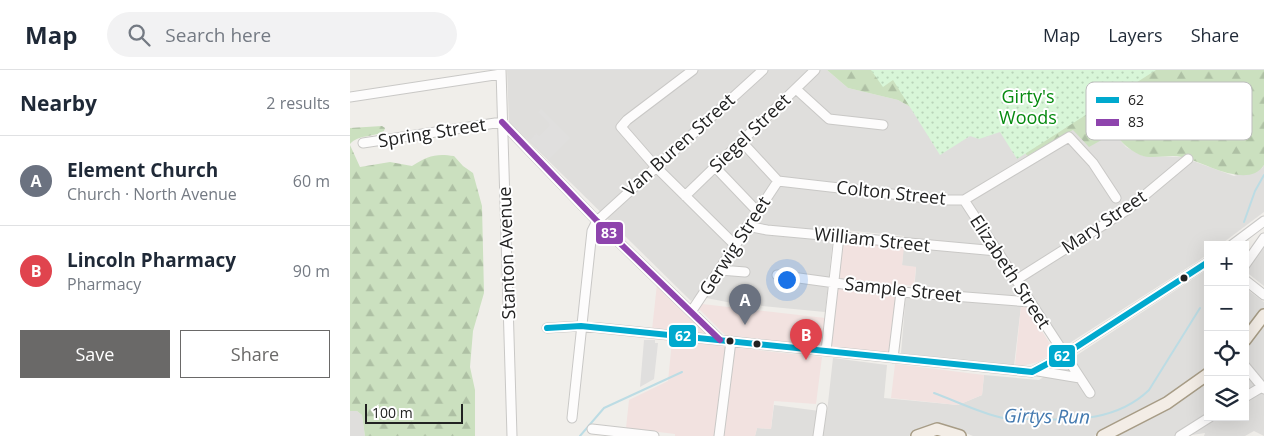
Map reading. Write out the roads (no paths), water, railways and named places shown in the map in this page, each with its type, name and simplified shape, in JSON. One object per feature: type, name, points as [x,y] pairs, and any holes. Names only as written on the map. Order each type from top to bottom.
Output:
[{"type":"main road","points":[[1249,335],[1264,315]]},
{"type":"main road","points":[[1103,436],[1167,403],[1205,376]]},
{"type":"main road","points":[[917,436],[937,429],[960,436]]},
{"type":"street","points":[[456,70],[456,81]]},
{"type":"street","points":[[693,70],[627,120],[621,127],[655,166],[735,245]]},
{"type":"street","name":"Van Buren Street","points":[[597,221],[762,70]]},
{"type":"street","name":"Siegel Street","points":[[685,196],[815,70]]},
{"type":"street","points":[[350,97],[456,81],[501,72]]},
{"type":"street","name":"Stanton Avenue","points":[[501,72],[512,436]]},
{"type":"street","points":[[796,89],[828,119],[877,128]]},
{"type":"street","points":[[502,122],[597,221],[720,340]]},
{"type":"street","name":"Spring Street","points":[[363,143],[502,122]]},
{"type":"street","name":"Colton Street","points":[[778,181],[944,200],[964,200],[1069,137],[1093,162],[1116,198]]},
{"type":"street","points":[[742,142],[778,181]]},
{"type":"street","name":"Mary Street","points":[[1016,280],[1127,210],[1188,159]]},
{"type":"street","points":[[715,167],[757,211]]},
{"type":"street","name":"Gerwig Street","points":[[691,312],[778,181]]},
{"type":"street","name":"Elizabeth Street","points":[[964,200],[1090,393]]},
{"type":"street","points":[[572,418],[592,231],[597,221]]},
{"type":"street","points":[[1237,241],[1264,221]]},
{"type":"street","name":"William Street","points":[[747,226],[768,230],[997,251]]},
{"type":"street","points":[[826,351],[832,282],[839,236]]},
{"type":"street","points":[[1249,259],[1264,238]]},
{"type":"street","points":[[1038,371],[1204,265]]},
{"type":"street","points":[[720,270],[745,272]]},
{"type":"street","name":"Sample Street","points":[[777,276],[901,292],[1030,302]]},
{"type":"street","points":[[1249,283],[1264,295]]},
{"type":"street","points":[[893,358],[901,292]]},
{"type":"street","points":[[546,328],[581,326],[1026,373],[1038,371],[1080,378]]},
{"type":"street","points":[[719,436],[731,341]]},
{"type":"street","points":[[1249,371],[1263,388],[1249,395]]},
{"type":"street","points":[[818,436],[822,408]]},
{"type":"street","points":[[1180,436],[1204,421]]},
{"type":"street","points":[[592,428],[654,436]]},
{"type":"waterway","name":"Girtys Run","points":[[1244,222],[1255,191],[1264,175]]},
{"type":"waterway","name":"Girtys Run","points":[[934,393],[994,416],[1007,419],[1065,420],[1095,417],[1110,413],[1137,400],[1149,390],[1200,308]]},
{"type":"waterway","name":"Girtys Run","points":[[580,436],[604,408],[682,372]]},
{"type":"place","name":"Element Church","points":[[745,325]]},
{"type":"place","name":"Lincoln Pharmacy","points":[[806,360]]},
{"type":"park label","name":"Girty's Woods","points":[[1028,107]]}]
